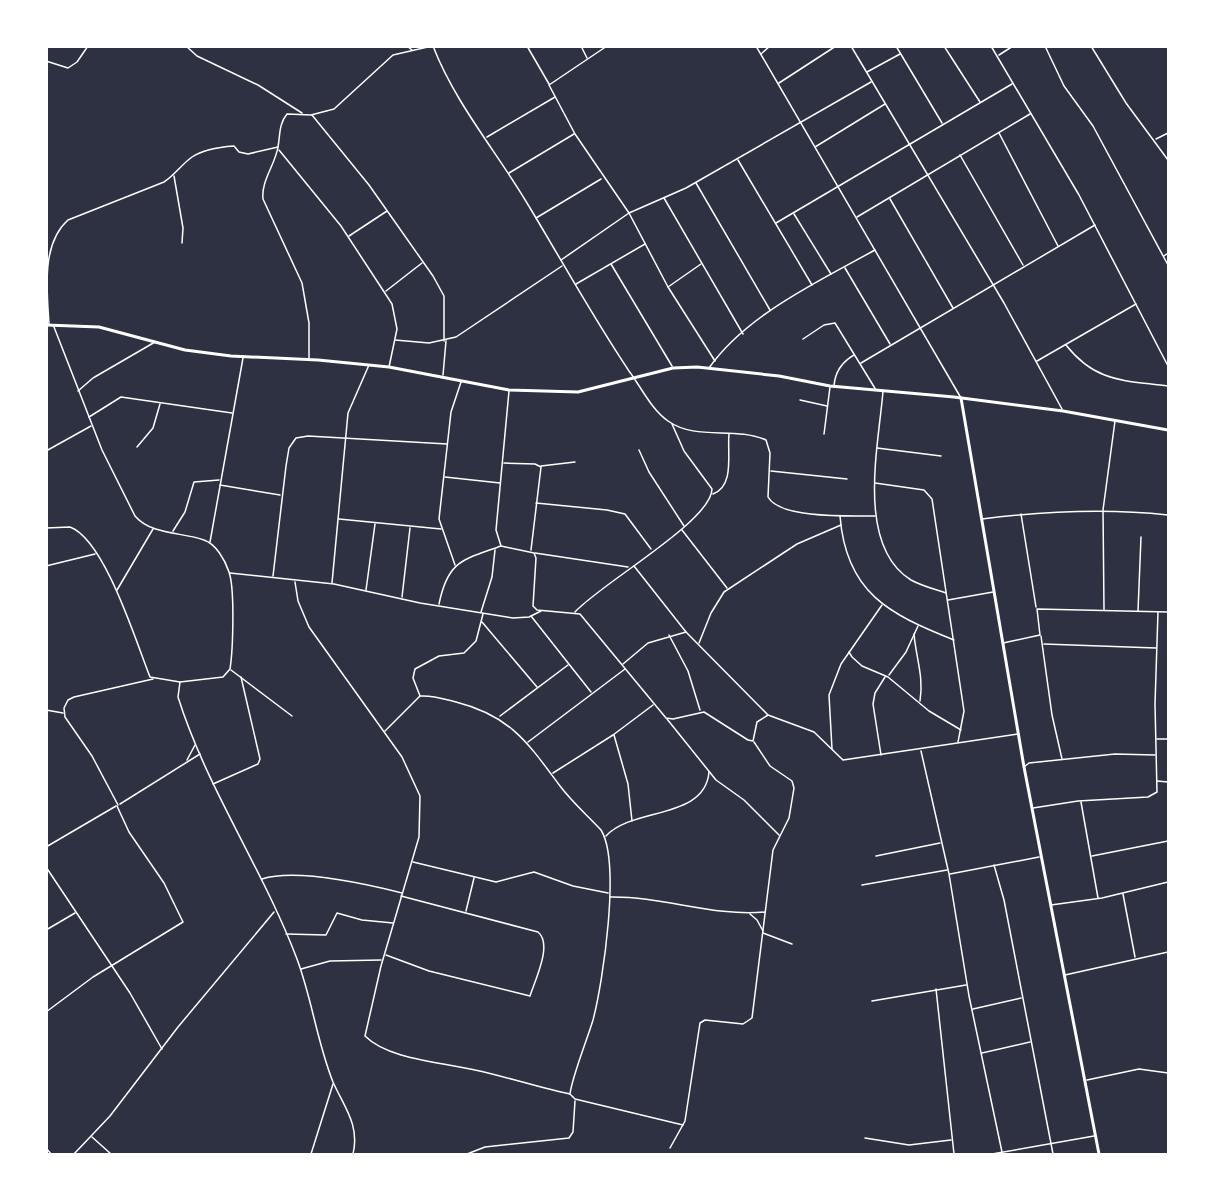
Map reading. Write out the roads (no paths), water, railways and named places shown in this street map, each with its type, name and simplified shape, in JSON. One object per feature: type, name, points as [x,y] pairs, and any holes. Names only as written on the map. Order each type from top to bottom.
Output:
[{"type":"main road","points":[[50,325],[99,327],[185,350],[243,357],[389,367],[509,390],[578,392],[673,368],[709,368],[832,386],[962,398],[1063,411],[1168,430]]},
{"type":"main road","points":[[962,398],[1024,767],[1099,1155]]},
{"type":"street","points":[[46,62],[68,68],[77,63],[87,46]]},
{"type":"street","points":[[186,46],[214,66],[258,85],[304,114]]},
{"type":"street","points":[[407,46],[413,50]]},
{"type":"street","points":[[309,360],[308,310],[302,283],[263,199],[264,184],[278,148],[284,118],[292,113],[312,115],[334,109],[393,55],[433,46],[454,91],[486,138],[650,402],[672,423],[696,432],[766,440],[770,453],[768,497],[776,505],[816,515],[874,516]]},
{"type":"street","points":[[527,46],[575,134],[602,178],[628,213],[668,287],[715,361]]},
{"type":"street","points":[[581,46],[588,59]]},
{"type":"street","points":[[549,85],[607,46]]},
{"type":"street","points":[[756,46],[962,398]]},
{"type":"street","points":[[760,54],[770,46]]},
{"type":"street","points":[[777,84],[836,46]]},
{"type":"street","points":[[851,46],[992,285],[1063,411]]},
{"type":"street","points":[[896,46],[943,124]]},
{"type":"street","points":[[944,46],[981,103]]},
{"type":"street","points":[[991,46],[1095,225],[1168,366]]},
{"type":"street","points":[[997,56],[1013,46]]},
{"type":"street","points":[[1045,46],[1064,86],[1093,126],[1168,265]]},
{"type":"street","points":[[1091,46],[1126,103],[1168,160]]},
{"type":"street","points":[[867,73],[901,54]]},
{"type":"street","points":[[561,261],[628,213],[696,183],[872,81]]},
{"type":"street","points":[[776,223],[1012,84]]},
{"type":"street","points":[[486,138],[555,97]]},
{"type":"street","points":[[815,147],[885,104]]},
{"type":"street","points":[[857,217],[1031,114]]},
{"type":"street","points":[[312,115],[387,211],[444,296],[443,377]]},
{"type":"street","points":[[999,132],[1058,246]]},
{"type":"street","points":[[1154,139],[1168,133]]},
{"type":"street","points":[[508,173],[575,134]]},
{"type":"street","points":[[46,1012],[74,990],[178,927],[183,920],[156,871],[129,832],[105,778],[64,713],[65,704],[74,698],[154,679],[180,682],[223,677],[230,669],[230,573],[222,557],[210,543],[154,528],[135,516],[92,426],[50,325],[47,292],[52,242],[60,228],[81,213],[174,176],[193,157],[214,148],[234,146],[240,152],[248,154],[278,148]]},
{"type":"street","points":[[278,148],[348,236],[385,292],[396,317],[395,340],[389,367]]},
{"type":"street","points":[[960,155],[1024,265]]},
{"type":"street","points":[[738,159],[813,285]]},
{"type":"street","points":[[174,176],[183,228],[182,243]]},
{"type":"street","points":[[535,218],[602,178]]},
{"type":"street","points":[[696,183],[771,310]]},
{"type":"street","points":[[663,198],[743,334]]},
{"type":"street","points":[[890,198],[954,309]]},
{"type":"street","points":[[348,236],[387,211]]},
{"type":"street","points":[[793,213],[831,274]]},
{"type":"street","points":[[861,363],[1095,225]]},
{"type":"street","points":[[575,284],[645,244]]},
{"type":"street","points":[[709,368],[771,310],[875,249]]},
{"type":"street","points":[[1163,256],[1168,253]]},
{"type":"street","points":[[385,292],[423,262]]},
{"type":"street","points":[[668,287],[702,263]]},
{"type":"street","points":[[611,264],[673,368]]},
{"type":"street","points":[[395,340],[429,344],[475,327],[563,265]]},
{"type":"street","points":[[844,267],[890,345]]},
{"type":"street","points":[[1036,361],[1136,304]]},
{"type":"street","points":[[803,339],[824,324],[835,323],[876,390]]},
{"type":"street","points":[[78,391],[93,378],[156,342]]},
{"type":"street","points":[[1066,345],[1080,361],[1096,373],[1168,386]]},
{"type":"street","points":[[824,434],[827,406],[835,376],[842,363],[855,354]]},
{"type":"street","points":[[210,543],[243,357]]},
{"type":"street","points":[[332,584],[348,413],[369,365]]},
{"type":"street","points":[[455,565],[439,519],[451,412],[462,381]]},
{"type":"street","points":[[501,546],[496,530],[509,390]]},
{"type":"street","points":[[883,391],[877,448],[874,516],[887,552],[909,579],[947,593]]},
{"type":"street","points":[[89,417],[121,397],[144,398],[160,403],[233,413]]},
{"type":"street","points":[[800,400],[827,406]]},
{"type":"street","points":[[137,447],[153,428],[160,403]]},
{"type":"street","points":[[1104,610],[1103,510],[1116,420]]},
{"type":"street","points":[[672,423],[674,434],[708,481],[712,494]]},
{"type":"street","points":[[46,451],[92,426]]},
{"type":"street","points":[[575,612],[701,513],[712,494],[722,489],[727,479],[729,434]]},
{"type":"street","points":[[273,578],[289,448],[296,438],[309,436],[447,444]]},
{"type":"street","points":[[877,448],[941,456]]},
{"type":"street","points":[[639,450],[649,472],[684,527]]},
{"type":"street","points":[[503,463],[540,466],[575,462]]},
{"type":"street","points":[[540,466],[532,552],[536,558],[533,606],[542,610],[575,612],[600,636],[709,772],[728,790],[744,800],[780,836]]},
{"type":"street","points":[[770,471],[848,479]]},
{"type":"street","points":[[444,477],[501,484]]},
{"type":"street","points":[[172,532],[184,512],[195,482],[220,480]]},
{"type":"street","points":[[875,483],[916,488],[930,494],[956,640],[964,711],[958,742]]},
{"type":"street","points":[[219,485],[282,495]]},
{"type":"street","points":[[536,503],[619,512],[631,519],[652,551]]},
{"type":"street","points":[[982,519],[1021,513],[1103,510],[1168,515]]},
{"type":"street","points":[[1021,513],[1043,644],[1052,715],[1062,759]]},
{"type":"street","points":[[840,516],[845,552],[867,592],[882,604],[919,625],[956,640]]},
{"type":"street","points":[[338,519],[441,530]]},
{"type":"street","points":[[366,591],[376,522]]},
{"type":"street","points":[[698,644],[715,605],[728,589],[797,544],[841,525]]},
{"type":"street","points":[[402,598],[411,527]]},
{"type":"street","points":[[46,528],[74,529],[96,554],[117,590],[126,617],[142,651],[149,675],[154,679]]},
{"type":"street","points":[[117,590],[154,528]]},
{"type":"street","points":[[681,529],[728,589]]},
{"type":"street","points":[[1138,611],[1141,537]]},
{"type":"street","points":[[438,605],[447,577],[455,565],[501,546],[630,567]]},
{"type":"street","points":[[420,696],[413,678],[415,669],[439,656],[464,654],[476,641],[492,577],[495,549]]},
{"type":"street","points":[[46,566],[96,554]]},
{"type":"street","points":[[633,565],[686,632],[768,715],[814,732],[843,760],[1019,734]]},
{"type":"street","points":[[230,573],[294,582],[332,584],[513,618],[531,616],[542,610]]},
{"type":"street","points":[[294,582],[298,601],[309,627],[402,757],[420,796],[419,837],[364,1030],[367,1039],[407,1056],[475,1070],[570,1094],[575,1099],[683,1125]]},
{"type":"street","points":[[948,600],[994,591]]},
{"type":"street","points":[[832,750],[829,695],[849,651],[882,604]]},
{"type":"street","points":[[1037,609],[1168,612]]},
{"type":"street","points":[[1032,808],[1081,801],[1148,797],[1156,792],[1158,781],[1156,739],[1158,612]]},
{"type":"street","points":[[531,616],[592,693]]},
{"type":"street","points":[[482,621],[538,687]]},
{"type":"street","points":[[881,755],[873,704],[875,693],[886,676],[899,663],[919,625]]},
{"type":"street","points":[[622,665],[637,650],[669,635],[686,632]]},
{"type":"street","points":[[914,634],[916,658],[922,675],[920,702]]},
{"type":"street","points":[[669,635],[688,671],[700,711]]},
{"type":"street","points":[[1002,643],[1040,636]]},
{"type":"street","points":[[1043,644],[1157,648]]},
{"type":"street","points":[[849,651],[862,666],[886,676],[961,730]]},
{"type":"street","points":[[498,717],[569,665]]},
{"type":"street","points":[[230,669],[292,716]]},
{"type":"street","points":[[527,743],[625,669]]},
{"type":"street","points":[[213,783],[260,761],[241,677]]},
{"type":"street","points":[[180,682],[178,697],[195,744],[261,879],[300,969],[333,1082],[352,1117],[355,1129],[354,1155]]},
{"type":"street","points":[[384,731],[420,696]]},
{"type":"street","points":[[420,696],[465,704],[498,717],[527,743],[605,837],[609,862],[609,895],[598,1001],[570,1094]]},
{"type":"street","points":[[552,773],[614,735],[653,704]]},
{"type":"street","points":[[46,710],[64,713]]},
{"type":"street","points":[[667,718],[673,719],[700,711],[715,717],[748,740],[753,741],[774,771],[793,784],[789,818],[773,850],[750,1022],[743,1024],[705,1020],[700,1023],[683,1125],[670,1148]]},
{"type":"street","points":[[753,741],[757,722],[768,715]]},
{"type":"street","points":[[614,735],[621,751],[628,784],[632,822]]},
{"type":"street","points":[[1156,739],[1168,739]]},
{"type":"street","points":[[187,761],[195,744]]},
{"type":"street","points":[[920,749],[949,874],[967,985],[1001,1153]]},
{"type":"street","points":[[46,847],[200,754]]},
{"type":"street","points":[[1024,767],[1029,763],[1115,754],[1156,755]]},
{"type":"street","points":[[605,837],[617,827],[698,796],[707,784],[709,772]]},
{"type":"street","points":[[1158,781],[1168,782]]},
{"type":"street","points":[[1081,801],[1098,899]]},
{"type":"street","points":[[1091,856],[1168,841]]},
{"type":"street","points":[[876,856],[940,843]]},
{"type":"street","points":[[949,874],[1041,857]]},
{"type":"street","points":[[412,862],[496,882],[534,872],[573,886],[609,895],[749,913],[765,912]]},
{"type":"street","points":[[994,865],[1004,900],[1053,1155]]},
{"type":"street","points":[[46,867],[112,967],[162,1049]]},
{"type":"street","points":[[862,885],[948,870]]},
{"type":"street","points":[[261,879],[280,876],[323,879],[402,893]]},
{"type":"street","points":[[466,912],[475,877]]},
{"type":"street","points":[[1051,905],[1098,899],[1168,882]]},
{"type":"street","points":[[1122,893],[1135,958]]},
{"type":"street","points":[[386,954],[429,971],[530,996],[545,943],[544,936],[533,930],[401,896]]},
{"type":"street","points":[[74,1155],[162,1049],[255,931],[274,911]]},
{"type":"street","points":[[46,930],[76,912]]},
{"type":"street","points":[[285,934],[326,935],[336,913],[362,920],[393,923]]},
{"type":"street","points":[[749,913],[757,920],[763,932],[792,944]]},
{"type":"street","points":[[1064,975],[1168,952]]},
{"type":"street","points":[[300,969],[330,961],[383,960]]},
{"type":"street","points":[[872,1000],[967,985]]},
{"type":"street","points":[[936,989],[943,1034],[954,1155]]},
{"type":"street","points":[[972,1009],[1022,998]]},
{"type":"street","points":[[981,1053],[1030,1042]]},
{"type":"street","points":[[1085,1081],[1123,1070],[1139,1069],[1168,1073]]},
{"type":"street","points":[[311,1155],[333,1082]]},
{"type":"street","points":[[467,1155],[485,1147],[569,1138],[573,1132],[575,1099]]},
{"type":"street","points":[[91,1136],[111,1155]]},
{"type":"street","points":[[992,1155],[1052,1142],[1096,1136]]},
{"type":"street","points":[[865,1138],[909,1145],[952,1140]]},
{"type":"street","points":[[46,1148],[51,1155]]}]
